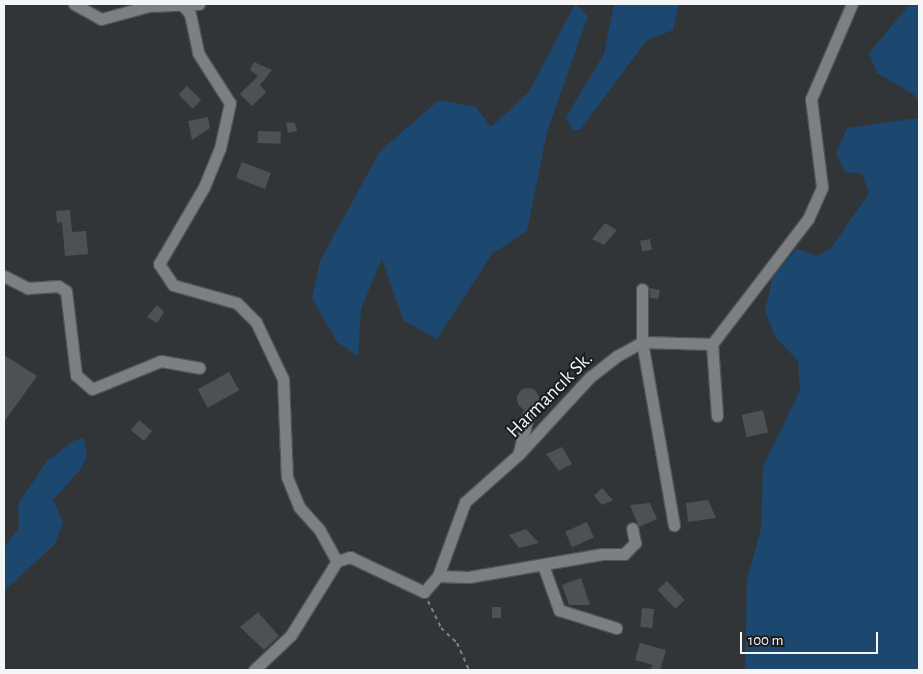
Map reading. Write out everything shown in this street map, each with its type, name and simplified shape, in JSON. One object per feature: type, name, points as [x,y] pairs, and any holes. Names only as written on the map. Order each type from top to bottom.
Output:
[{"type":"street","points":[[74,4],[101,19],[149,6],[184,7],[199,4]]},
{"type":"street","points":[[717,416],[712,344],[808,219],[822,187],[811,99],[852,4]]},
{"type":"street","points":[[184,7],[190,14],[198,53],[230,103],[220,148],[204,187],[159,264],[172,285],[237,303],[256,322],[283,379],[287,476],[299,507],[319,529],[337,561]]},
{"type":"street","points":[[4,276],[28,288],[58,286],[66,291],[76,374],[92,389],[161,361],[200,368]]},
{"type":"street","points":[[642,289],[642,342],[674,525]]},
{"type":"street","points":[[642,342],[712,344]]},
{"type":"street","name":"Harmancık Sk.","points":[[424,592],[438,576],[465,502],[519,454],[590,377],[642,342]]},
{"type":"street","points":[[519,454],[528,415]]},
{"type":"street","points":[[438,576],[469,577],[543,564],[624,554],[635,543],[632,528]]},
{"type":"street","points":[[254,670],[291,635],[337,561],[350,557],[424,592]]},
{"type":"street","points":[[543,564],[559,610],[616,628]]},
{"type":"path","points":[[424,592],[469,670]]},
{"type":"shaded area","points":[[575,4],[588,16],[547,132],[527,231],[492,254],[437,339],[403,320],[382,259],[361,309],[358,356],[337,342],[312,298],[320,261],[380,151],[439,100],[476,107],[491,127],[529,92]]},
{"type":"shaded area","points":[[614,4],[679,4],[673,30],[646,41],[581,129],[573,131],[566,117],[604,54]]},
{"type":"shaded area","points":[[910,4],[919,4],[919,102],[913,94],[877,73],[869,53]]},
{"type":"shaded area","points":[[919,102],[919,670],[745,670],[747,580],[761,528],[763,466],[800,391],[798,361],[776,338],[765,311],[773,275],[797,249],[818,256],[832,247],[869,193],[862,174],[845,172],[836,153],[847,128],[918,118]]},
{"type":"shaded area","points":[[84,438],[87,456],[80,470],[53,500],[63,522],[55,544],[4,591],[4,547],[19,528],[18,504],[47,461],[73,441]]},
{"type":"building","points":[[254,62],[272,70],[260,85],[266,92],[252,106],[240,94],[258,76],[250,70]]},
{"type":"building","points":[[187,86],[201,100],[193,109],[179,94]]},
{"type":"building","points":[[208,117],[210,128],[192,140],[188,121]]},
{"type":"building","points":[[286,122],[295,123],[297,131],[288,133]]},
{"type":"building","points":[[258,131],[281,132],[281,144],[258,143]]},
{"type":"building","points":[[242,162],[271,173],[265,189],[236,178]]},
{"type":"building","points":[[70,210],[72,232],[86,231],[88,254],[65,256],[62,222],[57,223],[56,211]]},
{"type":"building","points":[[605,223],[617,230],[604,245],[592,239]]},
{"type":"building","points":[[650,239],[652,250],[642,252],[640,241]]},
{"type":"building","points":[[649,288],[660,290],[658,299],[650,298]]},
{"type":"building","points":[[157,305],[164,312],[157,323],[147,317]]},
{"type":"building","points":[[4,355],[37,376],[4,422]]},
{"type":"building","points":[[229,372],[239,390],[208,408],[198,389]]},
{"type":"building","points":[[528,388],[536,391],[539,399],[536,407],[528,410],[520,407],[517,399],[520,391]]},
{"type":"building","points":[[763,410],[768,432],[747,437],[742,415]]},
{"type":"building","points":[[139,420],[152,431],[144,441],[131,430]]},
{"type":"building","points":[[562,447],[572,464],[559,471],[546,454]]},
{"type":"building","points":[[602,488],[613,500],[602,505],[594,496]]},
{"type":"building","points":[[708,500],[716,518],[688,522],[686,503]]},
{"type":"building","points":[[650,503],[657,519],[639,527],[630,505]]},
{"type":"building","points":[[587,522],[594,538],[572,547],[565,532]]},
{"type":"building","points":[[526,529],[539,543],[519,548],[509,535]]},
{"type":"building","points":[[581,578],[590,605],[569,605],[562,585]]},
{"type":"building","points":[[667,581],[685,600],[675,609],[657,590]]},
{"type":"building","points":[[492,607],[501,607],[501,618],[492,618]]},
{"type":"building","points":[[642,608],[654,609],[652,628],[640,627]]},
{"type":"building","points":[[258,612],[279,636],[264,650],[240,627]]},
{"type":"building","points":[[640,643],[666,650],[660,670],[650,670],[653,665],[635,660]]}]
